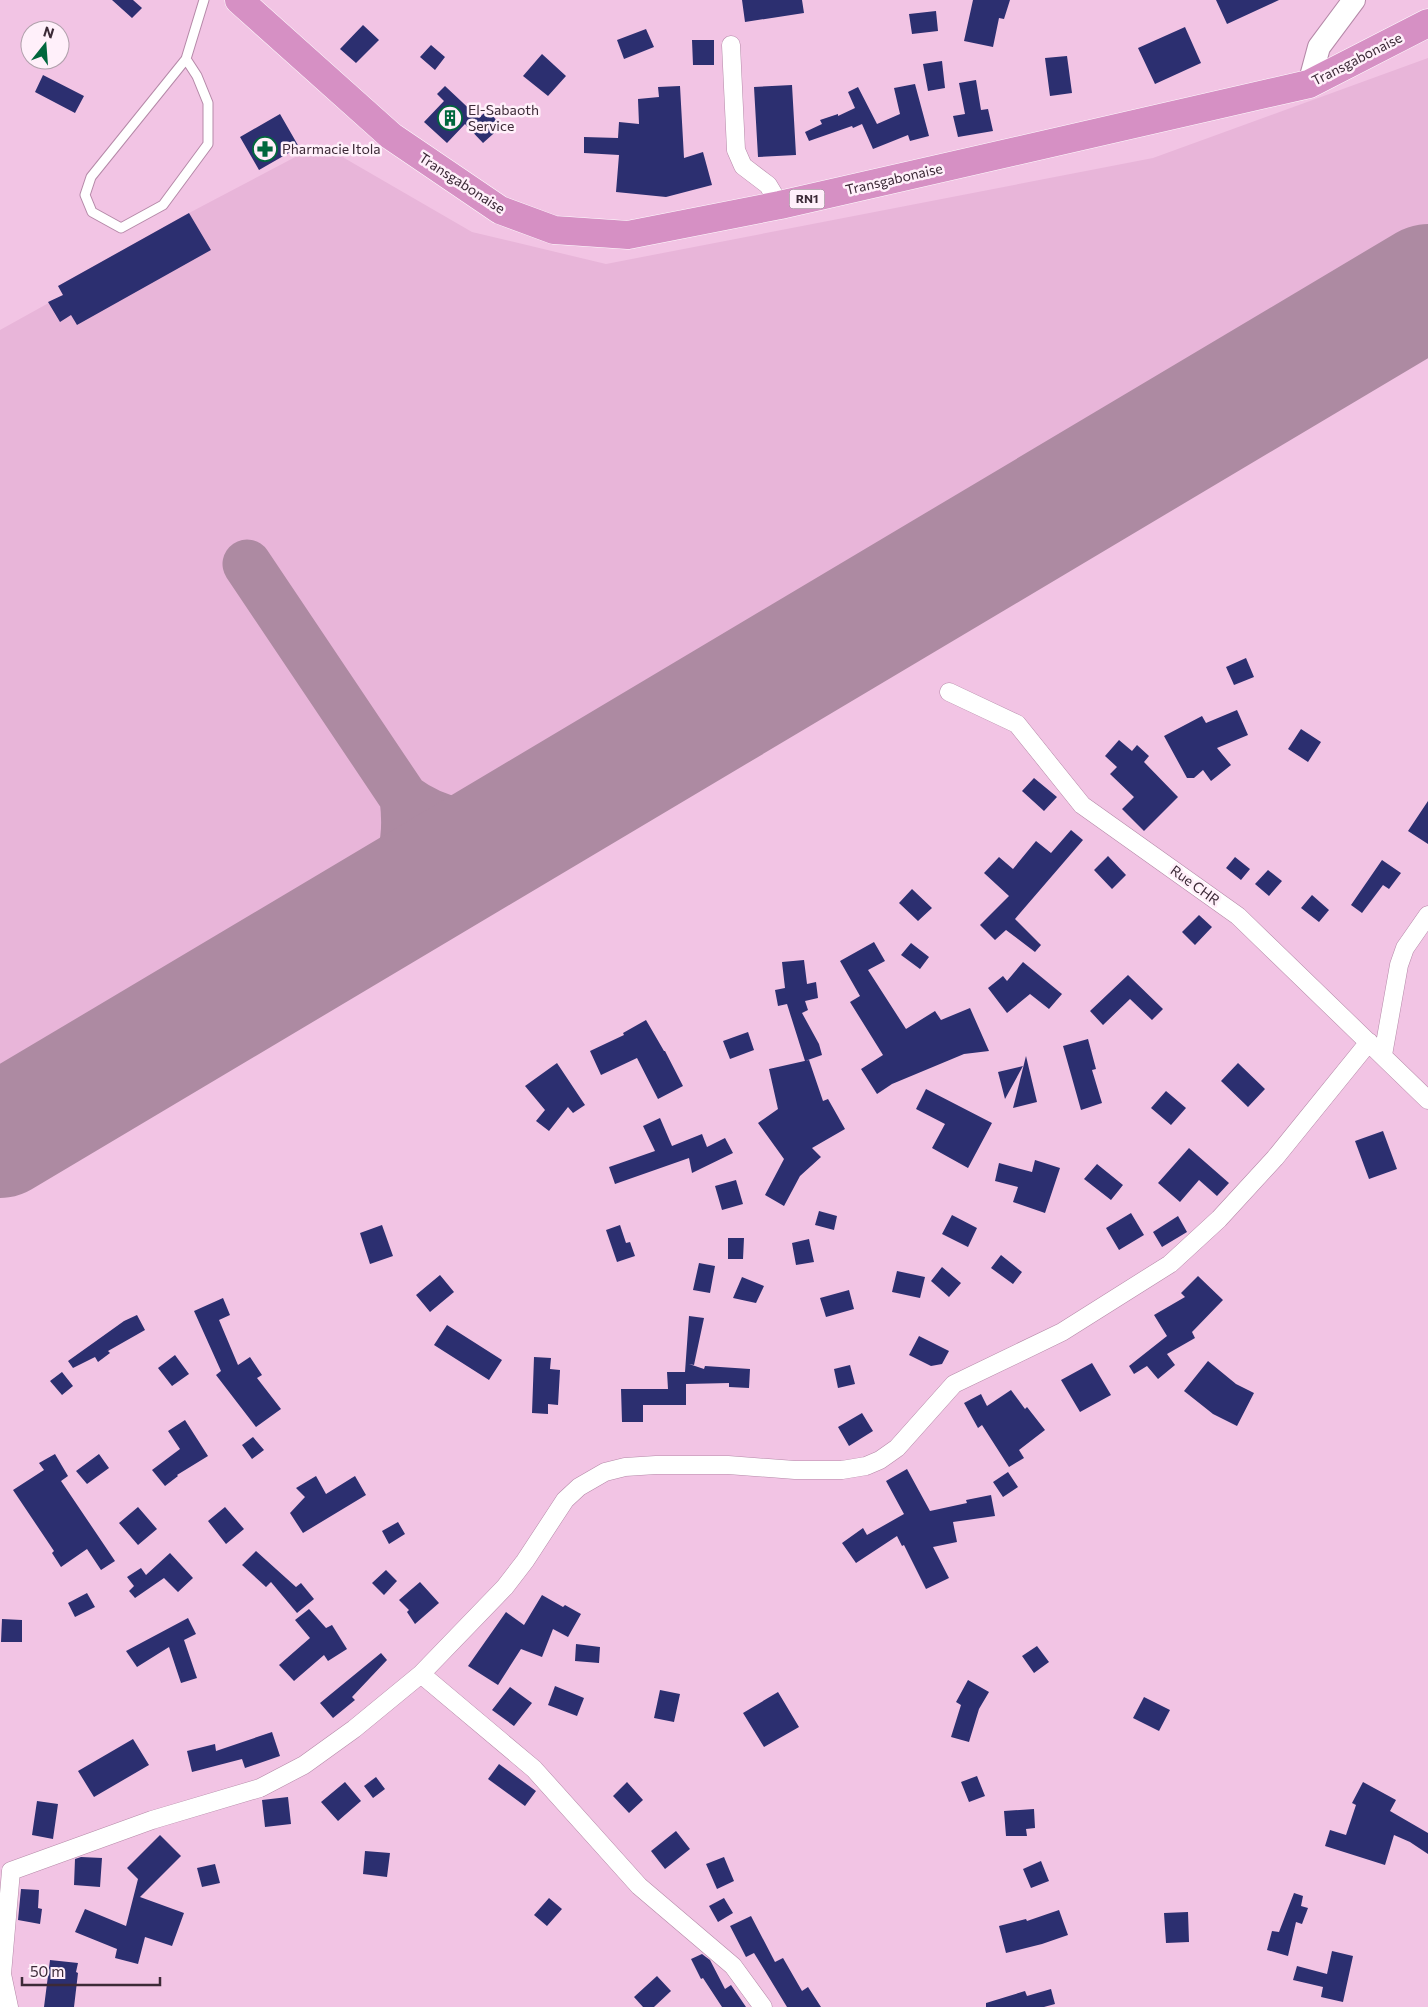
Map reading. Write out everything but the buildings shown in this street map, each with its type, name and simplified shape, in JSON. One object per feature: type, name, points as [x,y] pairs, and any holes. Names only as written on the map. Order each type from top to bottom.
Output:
[{"type":"highway","name":"Transgabonaise","points":[[240,0],[391,136],[500,210],[554,230],[628,235],[780,205],[1309,84],[1428,22]]},
{"type":"street","points":[[1309,84],[1319,47],[1354,0]]},
{"type":"street","points":[[731,45],[736,150],[743,166],[768,185],[780,205]]},
{"type":"street","name":"Rue CHR","points":[[949,692],[1017,724],[1082,805],[1238,916],[1428,1100]]},
{"type":"street","points":[[1383,1056],[1399,965],[1406,948],[1428,915]]},
{"type":"street","points":[[9,2007],[2,1974],[11,1871],[152,1820],[260,1788],[304,1765],[354,1729],[421,1674],[505,1587],[525,1561],[565,1500],[579,1487],[606,1472],[625,1467],[656,1465],[728,1465],[795,1470],[842,1470],[866,1466],[880,1460],[897,1448],[954,1384],[1062,1332],[1170,1264],[1219,1219],[1275,1158],[1369,1042]]},
{"type":"street","points":[[421,1674],[534,1770],[639,1886],[734,1966],[763,2007]]},
{"type":"lane","points":[[186,59],[197,76],[208,103],[208,144],[163,205],[121,228],[92,212],[85,195],[91,177],[186,59],[204,0]]},
{"type":"shaded area","points":[[1428,58],[1428,333],[1330,389],[0,1176],[0,330],[63,295],[58,286],[189,213],[320,144],[472,232],[606,264],[1153,158]]},
{"type":"taxiway","points":[[247,564],[404,798],[419,808],[448,820],[492,825],[525,824]]},
{"type":"taxiway","points":[[370,916],[394,873],[403,848],[406,817],[404,798]]},
{"type":"runway","points":[[0,1136],[1428,286]]},
{"type":"place","name":"El-Sabaoth Service","points":[[450,118]]},
{"type":"place","name":"Pharmacie Itola","points":[[265,149]]}]
